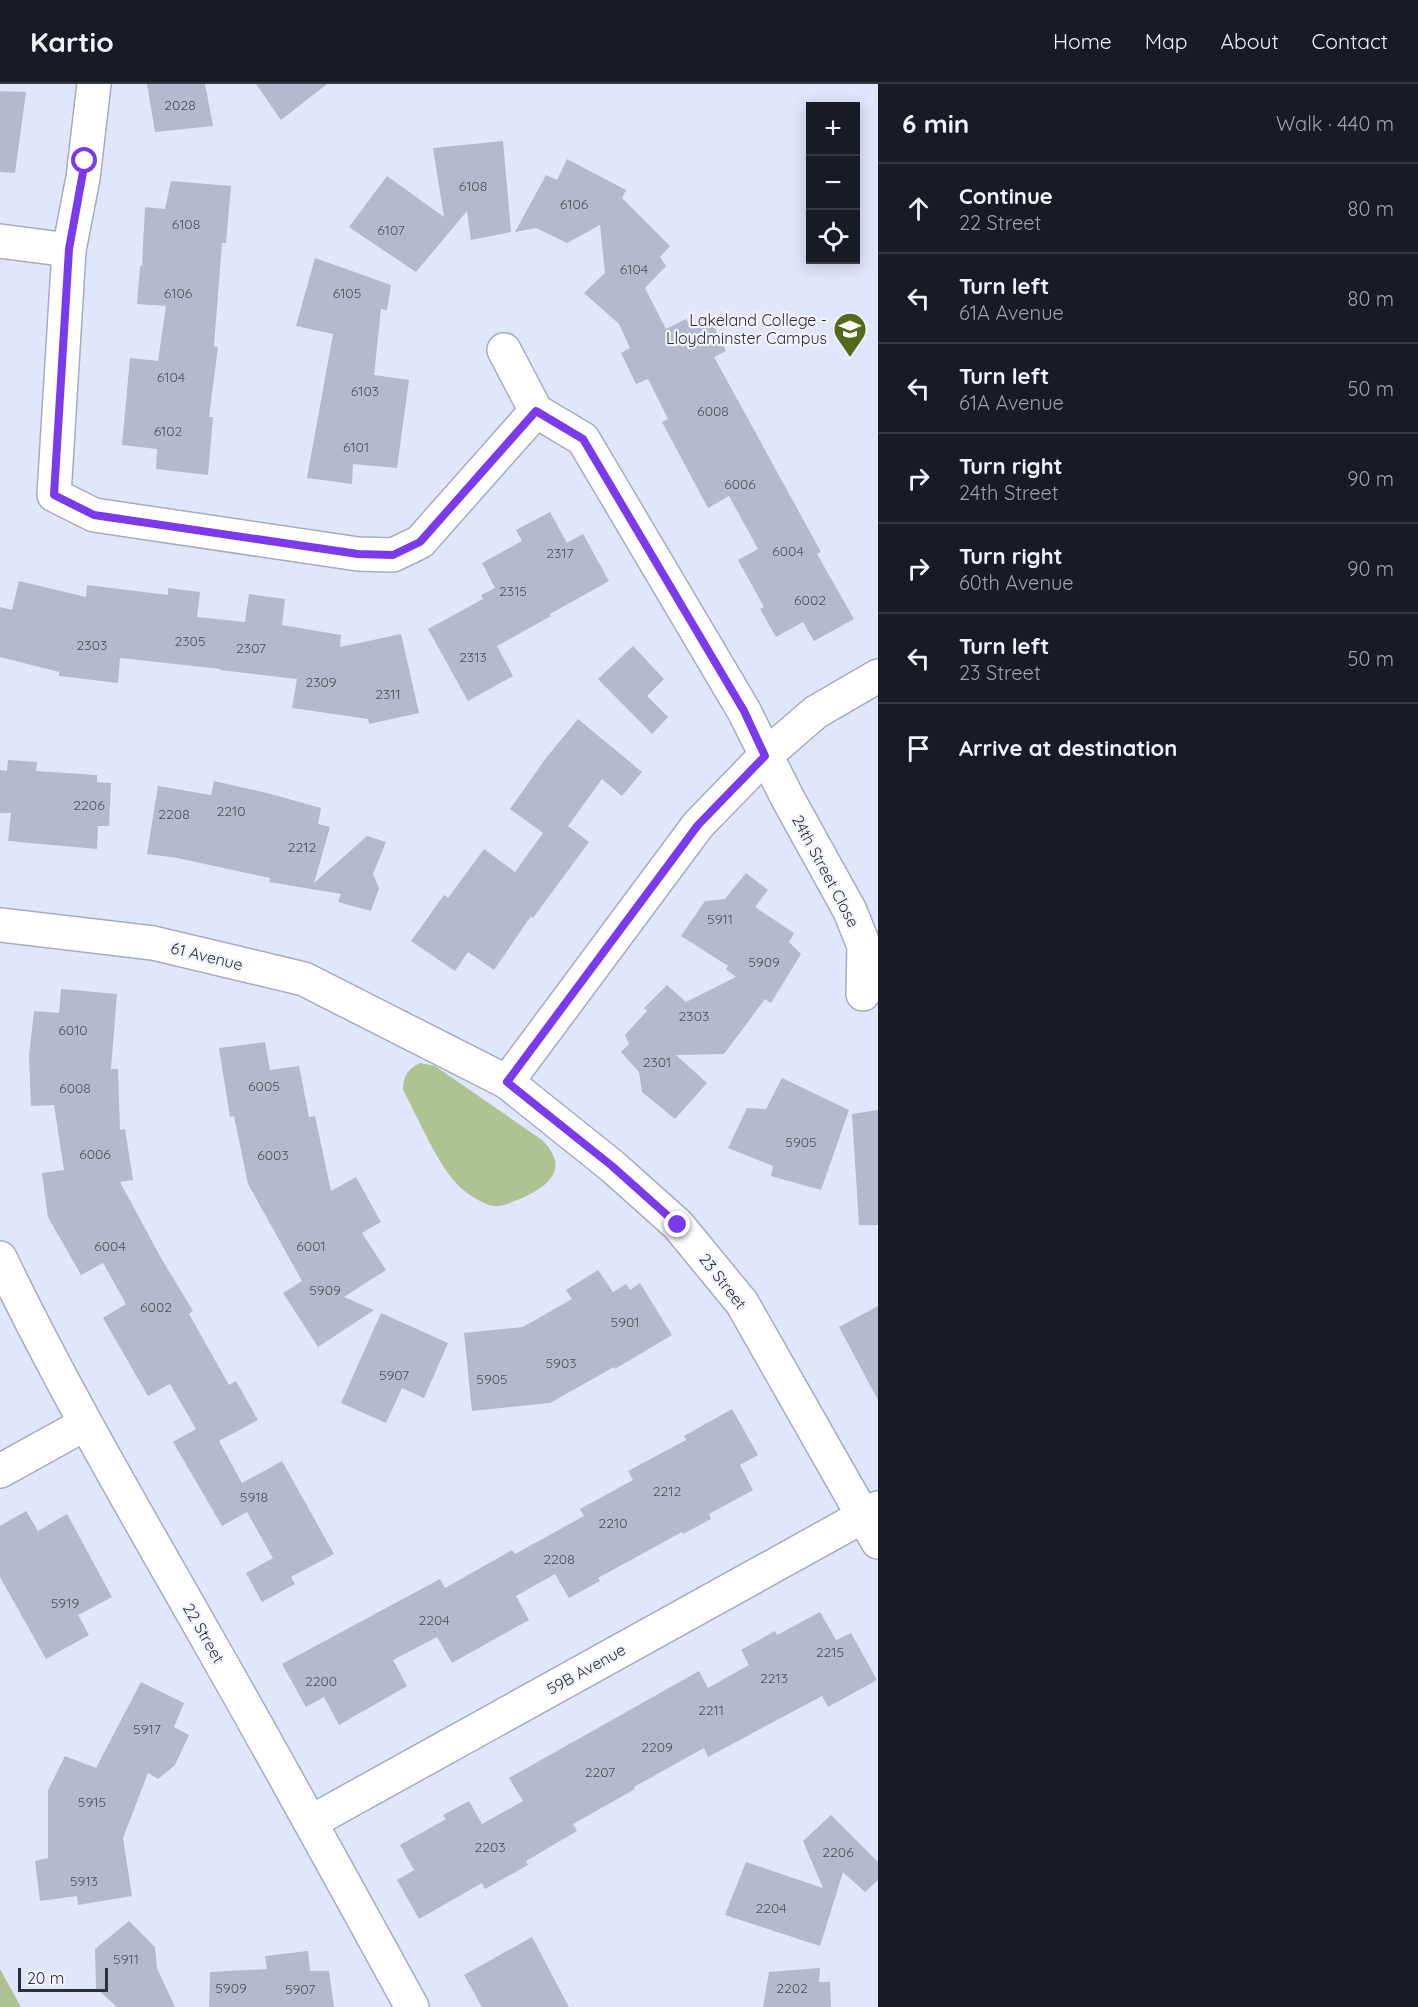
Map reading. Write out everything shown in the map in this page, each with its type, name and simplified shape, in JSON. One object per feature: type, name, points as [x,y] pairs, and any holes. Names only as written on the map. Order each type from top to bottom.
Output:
[{"type":"street","points":[[94,84],[83,178],[69,249],[54,495],[94,515],[358,554],[393,555],[420,542],[536,411],[504,350]]},
{"type":"street","points":[[0,241],[69,249]]},
{"type":"street","name":"24th Street Close","points":[[536,411],[583,439],[738,701],[765,756],[850,910],[864,946],[863,994]]},
{"type":"street","points":[[507,1082],[698,825],[765,756],[816,712],[878,676]]},
{"type":"street","name":"61 Avenue","points":[[0,926],[153,943],[304,979],[402,1028]]},
{"type":"street","name":"23 Street","points":[[402,1028],[507,1082],[612,1166],[678,1225],[742,1303],[838,1470],[873,1522]]},
{"type":"street","name":"22 Street","points":[[0,1258],[85,1424],[311,1822],[412,2007]]},
{"type":"street","points":[[0,1471],[85,1424]]},
{"type":"street","name":"59B Avenue","points":[[311,1822],[873,1522]]},
{"type":"green space","points":[[420,1063],[435,1066],[542,1140],[555,1159],[553,1175],[548,1182],[531,1194],[496,1206],[481,1201],[461,1188],[437,1156],[403,1090],[407,1074]]},
{"type":"green space","points":[[0,1969],[21,2007],[0,2007]]},
{"type":"building","points":[[147,84],[205,84],[213,126],[155,132]]},
{"type":"building","points":[[256,84],[327,84],[281,120]]},
{"type":"building","points":[[0,91],[26,92],[15,173],[0,172]]},
{"type":"building","points":[[503,141],[511,232],[471,240],[467,211],[416,272],[349,227],[387,176],[444,217],[433,148]]},
{"type":"building","points":[[567,159],[626,190],[622,198],[670,246],[660,257],[666,266],[645,288],[666,329],[686,319],[691,328],[710,318],[726,351],[714,357],[821,552],[817,554],[854,619],[814,641],[803,622],[776,637],[760,609],[764,607],[738,560],[758,549],[729,496],[708,508],[662,422],[668,419],[648,379],[636,384],[621,353],[630,348],[619,324],[584,293],[605,273],[600,225],[567,243],[536,228],[515,232],[546,175],[557,180]]},
{"type":"building","points":[[171,181],[231,186],[226,243],[222,243],[214,346],[218,347],[209,417],[213,417],[208,475],[156,469],[157,449],[122,445],[130,358],[158,361],[166,306],[137,304],[140,266],[142,266],[145,207],[165,209]]},
{"type":"building","points":[[315,258],[391,285],[387,310],[381,309],[374,375],[409,380],[397,468],[353,464],[352,484],[307,478],[333,334],[296,326]]},
{"type":"building","points":[[550,512],[567,543],[583,534],[609,581],[497,646],[513,676],[468,701],[428,629],[483,599],[481,595],[495,588],[482,563],[522,541],[516,530]]},
{"type":"building","points":[[19,581],[86,597],[87,585],[168,595],[168,588],[200,592],[197,617],[245,622],[249,594],[285,599],[282,625],[341,635],[340,647],[401,634],[419,713],[369,724],[368,719],[292,708],[297,679],[120,658],[118,683],[59,676],[59,672],[0,657],[0,607],[12,610]]},
{"type":"building","points":[[633,646],[664,679],[647,696],[668,717],[652,734],[598,679]]},
{"type":"building","points":[[578,719],[642,772],[622,796],[602,779],[568,826],[589,842],[533,918],[531,916],[494,970],[468,952],[455,971],[411,941],[444,895],[448,898],[484,849],[515,872],[543,833],[510,809],[546,758]]},
{"type":"building","points":[[8,760],[37,762],[36,771],[97,775],[97,782],[111,783],[109,826],[98,826],[97,849],[8,841],[11,813],[0,813],[0,770],[7,771]]},
{"type":"building","points":[[214,781],[321,808],[318,824],[330,827],[314,883],[367,836],[386,842],[373,874],[379,888],[371,911],[338,902],[341,894],[269,882],[270,878],[177,858],[147,854],[158,786],[211,795]]},
{"type":"building","points":[[746,873],[768,890],[755,907],[794,933],[789,942],[801,954],[771,1003],[765,999],[724,1054],[676,1055],[707,1083],[675,1119],[642,1092],[639,1072],[621,1052],[629,1044],[625,1035],[647,1011],[644,1008],[667,985],[686,1002],[736,977],[726,969],[728,966],[681,936],[705,901],[725,899]]},
{"type":"building","points":[[61,989],[117,994],[111,1069],[118,1069],[120,1130],[125,1129],[133,1180],[120,1182],[193,1311],[189,1314],[229,1385],[236,1381],[258,1420],[219,1441],[242,1483],[282,1461],[334,1554],[291,1577],[295,1584],[262,1602],[246,1573],[273,1558],[247,1512],[222,1526],[173,1442],[196,1429],[170,1384],[148,1396],[103,1318],[126,1304],[103,1263],[81,1275],[48,1217],[42,1173],[64,1170],[54,1105],[31,1106],[29,1056],[34,1011],[59,1013]]},
{"type":"building","points":[[265,1042],[270,1070],[299,1066],[309,1117],[315,1116],[331,1191],[356,1177],[381,1222],[362,1233],[386,1270],[344,1297],[374,1310],[318,1347],[283,1293],[302,1281],[248,1184],[234,1116],[230,1117],[219,1048]]},
{"type":"building","points":[[782,1078],[849,1110],[821,1190],[771,1176],[773,1166],[728,1148],[747,1108],[766,1109]]},
{"type":"building","points":[[878,1110],[878,1225],[859,1225],[852,1114]]},
{"type":"building","points":[[598,1270],[613,1292],[626,1284],[630,1290],[640,1283],[672,1335],[615,1369],[614,1367],[550,1403],[472,1411],[464,1333],[523,1327],[572,1299],[566,1290]]},
{"type":"building","points":[[878,1306],[878,1400],[839,1327]]},
{"type":"building","points":[[381,1313],[448,1343],[424,1398],[402,1388],[386,1423],[341,1403]]},
{"type":"building","points":[[732,1409],[758,1455],[740,1465],[753,1490],[709,1514],[711,1519],[683,1534],[682,1532],[598,1578],[600,1581],[569,1598],[555,1574],[516,1596],[529,1620],[452,1663],[437,1637],[393,1660],[407,1686],[339,1725],[324,1697],[306,1707],[282,1664],[440,1579],[445,1588],[512,1550],[515,1554],[584,1516],[580,1509],[633,1480],[628,1471],[686,1440],[684,1436]]},
{"type":"building","points":[[26,1511],[38,1531],[67,1514],[112,1597],[78,1615],[89,1635],[46,1659],[0,1577],[0,1526]]},
{"type":"building","points":[[820,1612],[836,1640],[851,1633],[877,1680],[828,1707],[822,1696],[708,1757],[704,1748],[573,1824],[577,1831],[526,1861],[528,1865],[485,1889],[482,1883],[419,1919],[397,1880],[414,1870],[400,1845],[446,1819],[443,1815],[469,1801],[482,1824],[523,1801],[509,1778],[699,1671],[708,1688],[749,1665],[741,1650],[775,1631],[777,1635]]},
{"type":"building","points":[[141,1682],[184,1703],[174,1727],[189,1735],[175,1765],[158,1779],[148,1773],[123,1838],[132,1896],[78,1905],[77,1896],[40,1901],[35,1861],[48,1858],[48,1790],[65,1756],[96,1768]]},
{"type":"building","points":[[831,1815],[878,1862],[878,1880],[865,1892],[843,1872],[820,1946],[725,1915],[746,1862],[823,1888],[803,1841]]},
{"type":"building","points":[[129,1921],[155,1947],[157,1968],[175,2007],[117,2007],[96,1988],[95,1949]]},
{"type":"building","points":[[532,1937],[569,2007],[482,2007],[464,1975]]},
{"type":"building","points":[[308,1951],[310,1971],[329,1971],[334,2007],[209,2007],[210,1972],[267,1969],[265,1956]]},
{"type":"building","points":[[820,1968],[819,1982],[830,1982],[831,2007],[763,2007],[769,1972]]},
{"type":"place","name":"Lakeland College - Lloydminster Campus","points":[[850,358]]},
{"type":"route","points":[[85,161],[69,249],[54,495],[94,515],[358,554],[393,555],[420,542],[536,411],[583,439],[744,711],[765,756],[698,825],[507,1082],[612,1166],[678,1225]]}]
